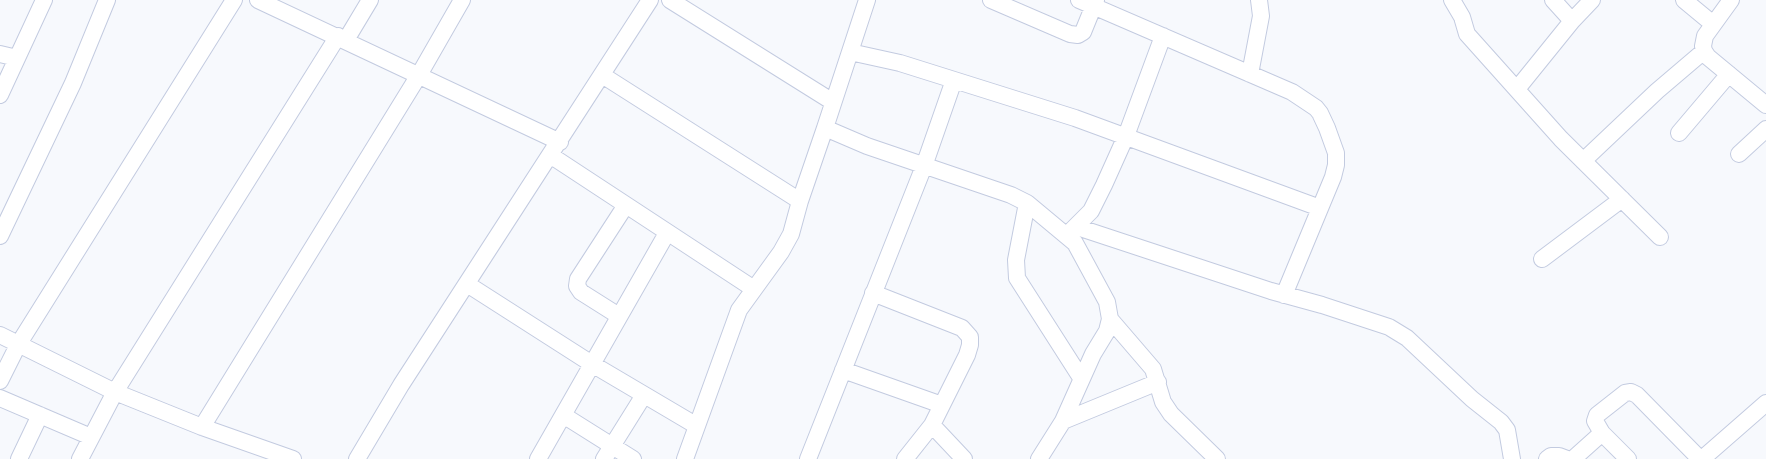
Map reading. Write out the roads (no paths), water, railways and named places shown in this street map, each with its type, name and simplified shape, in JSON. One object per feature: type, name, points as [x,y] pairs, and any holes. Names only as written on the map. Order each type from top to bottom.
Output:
[{"type":"street","points":[[0,95],[44,0]]},
{"type":"street","points":[[0,236],[73,83],[107,0]]},
{"type":"street","points":[[0,381],[18,344],[234,0]]},
{"type":"street","points":[[258,0],[560,142]]},
{"type":"street","points":[[80,459],[115,392],[342,38],[370,0]]},
{"type":"street","points":[[202,427],[419,75],[462,0]]},
{"type":"street","points":[[356,459],[401,385],[560,142],[650,0]]},
{"type":"street","points":[[670,0],[833,102]]},
{"type":"street","points":[[685,459],[739,310],[782,252],[791,234],[800,201],[867,0]]},
{"type":"street","points":[[991,0],[1074,35],[1083,32],[1090,2],[1292,92],[1316,108],[1336,153],[1336,165],[1333,178],[1284,295]]},
{"type":"street","points":[[1250,74],[1261,16],[1259,0]]},
{"type":"street","points":[[1452,0],[1462,17],[1467,34],[1561,139],[1660,237]]},
{"type":"street","points":[[1553,0],[1572,21]]},
{"type":"street","points":[[1517,89],[1572,21],[1592,0]]},
{"type":"street","points":[[1684,0],[1713,24]]},
{"type":"street","points":[[1731,0],[1705,36],[1704,51],[1708,57],[1766,105]]},
{"type":"street","points":[[1072,231],[1091,211],[1126,136],[1163,36]]},
{"type":"street","points":[[1583,161],[1657,91],[1704,51]]},
{"type":"street","points":[[850,52],[900,63],[1126,136],[1320,208]]},
{"type":"street","points":[[0,54],[17,58]]},
{"type":"street","points":[[1679,133],[1729,74]]},
{"type":"street","points":[[602,75],[800,201]]},
{"type":"street","points":[[808,459],[924,166],[954,80]]},
{"type":"street","points":[[825,128],[867,146],[1011,195],[1028,203],[1072,231],[1322,305],[1389,327],[1406,338],[1472,399],[1500,422],[1507,430],[1512,459]]},
{"type":"street","points":[[1739,154],[1766,129]]},
{"type":"street","points":[[550,155],[754,290]]},
{"type":"street","points":[[1542,259],[1622,199]]},
{"type":"street","points":[[1028,203],[1016,260],[1017,278],[1081,378]]},
{"type":"street","points":[[619,316],[580,292],[577,286],[578,279],[626,205]]},
{"type":"street","points":[[1039,459],[1063,421],[1081,378],[1107,331],[1110,319],[1107,302],[1075,243],[1072,231]]},
{"type":"street","points":[[538,459],[667,232]]},
{"type":"street","points":[[467,284],[592,364],[697,426]]},
{"type":"street","points":[[873,293],[962,328],[970,336],[967,355],[932,425],[905,459]]},
{"type":"street","points":[[1110,319],[1153,370],[1164,402],[1171,414],[1218,459]]},
{"type":"street","points":[[0,335],[115,392],[202,427],[294,459]]},
{"type":"street","points":[[843,370],[942,405]]},
{"type":"street","points":[[1063,421],[1158,382]]},
{"type":"street","points":[[1628,459],[1602,433],[1595,421],[1597,415],[1624,393],[1631,392],[1637,395],[1701,459],[1766,403]]},
{"type":"street","points":[[608,453],[644,395]]},
{"type":"street","points":[[0,398],[91,437]]},
{"type":"street","points":[[19,459],[40,415]]},
{"type":"street","points":[[563,415],[608,453],[633,459]]},
{"type":"street","points":[[932,425],[964,459]]},
{"type":"street","points":[[1573,459],[1602,433]]},
{"type":"street","points":[[1547,459],[1551,456],[1567,459]]}]
